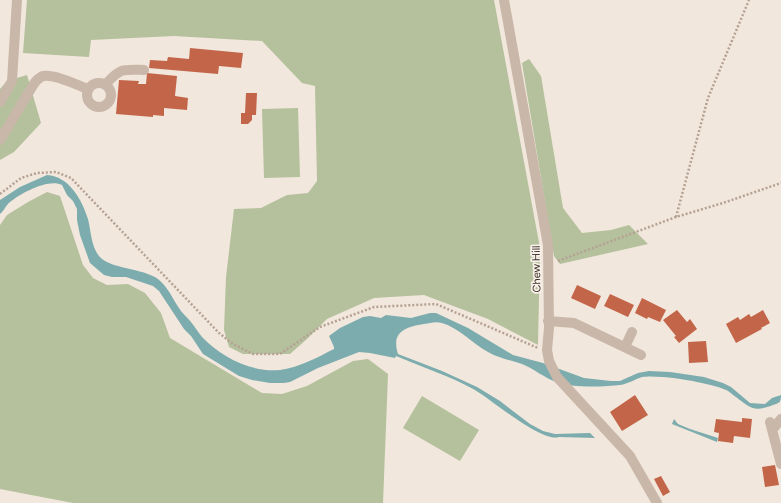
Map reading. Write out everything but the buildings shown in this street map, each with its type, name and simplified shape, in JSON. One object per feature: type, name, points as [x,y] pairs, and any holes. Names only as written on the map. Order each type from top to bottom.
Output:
[{"type":"street","points":[[0,102],[12,81],[17,0]]},
{"type":"street","name":"Chew Hill","points":[[504,0],[548,245],[547,347],[549,361],[557,377],[630,456],[657,503]]},
{"type":"street","points":[[106,84],[116,73],[129,69],[144,70]]},
{"type":"street","points":[[0,140],[36,80],[42,76],[52,77],[88,89]]},
{"type":"street","points":[[100,82],[106,84],[111,90],[112,96],[109,103],[103,106],[96,106],[90,102],[87,96],[88,89],[93,84],[100,82]]},
{"type":"street","points":[[548,321],[574,323],[640,355]]},
{"type":"street","points":[[625,347],[632,332]]},
{"type":"street","points":[[781,419],[771,426],[781,464]]},
{"type":"path","points":[[676,217],[708,98],[749,0]]},
{"type":"path","points":[[0,194],[21,178],[37,174],[56,172],[71,178],[219,334],[233,344],[253,354],[280,354],[320,326],[374,308],[436,304],[537,348],[547,347]]},
{"type":"path","points":[[548,262],[557,261],[676,217],[781,183]]},
{"type":"green space","points":[[27,0],[494,0],[540,248],[538,345],[488,319],[424,295],[374,298],[327,319],[290,354],[243,354],[229,347],[224,330],[226,277],[234,209],[261,208],[287,195],[308,193],[317,181],[315,86],[302,83],[262,41],[174,36],[91,40],[89,57],[23,53]]},
{"type":"green space","points":[[529,59],[541,76],[563,208],[582,233],[611,230],[629,225],[648,244],[560,264],[554,256],[522,63]]},
{"type":"green space","points":[[27,75],[41,123],[14,152],[0,160],[0,89],[7,81]]},
{"type":"green space","points":[[298,108],[300,177],[264,178],[262,109]]},
{"type":"green space","points":[[47,192],[60,196],[83,265],[93,278],[107,285],[128,284],[145,293],[161,313],[170,338],[262,393],[282,394],[307,386],[353,361],[368,359],[388,374],[383,503],[73,503],[0,489],[0,225],[7,215]]},
{"type":"green space","points":[[422,396],[479,430],[460,461],[403,428]]},
{"type":"water","points":[[47,175],[55,176],[68,184],[74,190],[88,219],[93,243],[99,256],[110,264],[152,275],[158,279],[165,286],[181,311],[202,337],[218,351],[248,366],[259,369],[280,370],[308,362],[334,349],[329,336],[340,328],[363,317],[370,316],[381,318],[386,315],[411,318],[436,313],[468,328],[513,355],[543,363],[584,378],[620,381],[638,373],[649,371],[670,372],[704,377],[723,383],[731,387],[750,403],[765,404],[772,398],[781,395],[780,402],[757,409],[750,407],[728,391],[719,387],[692,381],[662,377],[642,377],[626,384],[613,386],[562,384],[522,364],[492,354],[454,328],[438,322],[417,325],[401,332],[396,340],[398,354],[442,371],[477,387],[500,401],[530,424],[543,431],[555,434],[590,433],[595,438],[551,437],[541,434],[517,420],[475,390],[446,376],[396,356],[395,358],[359,352],[318,368],[290,382],[284,383],[270,383],[239,376],[203,354],[191,336],[184,329],[159,291],[153,286],[126,277],[112,277],[104,275],[90,263],[80,235],[77,220],[77,209],[62,185],[50,183],[28,191],[10,202],[0,214],[0,200],[20,187]]},
{"type":"water","points":[[674,419],[678,424],[718,438],[717,442],[672,424]]}]
